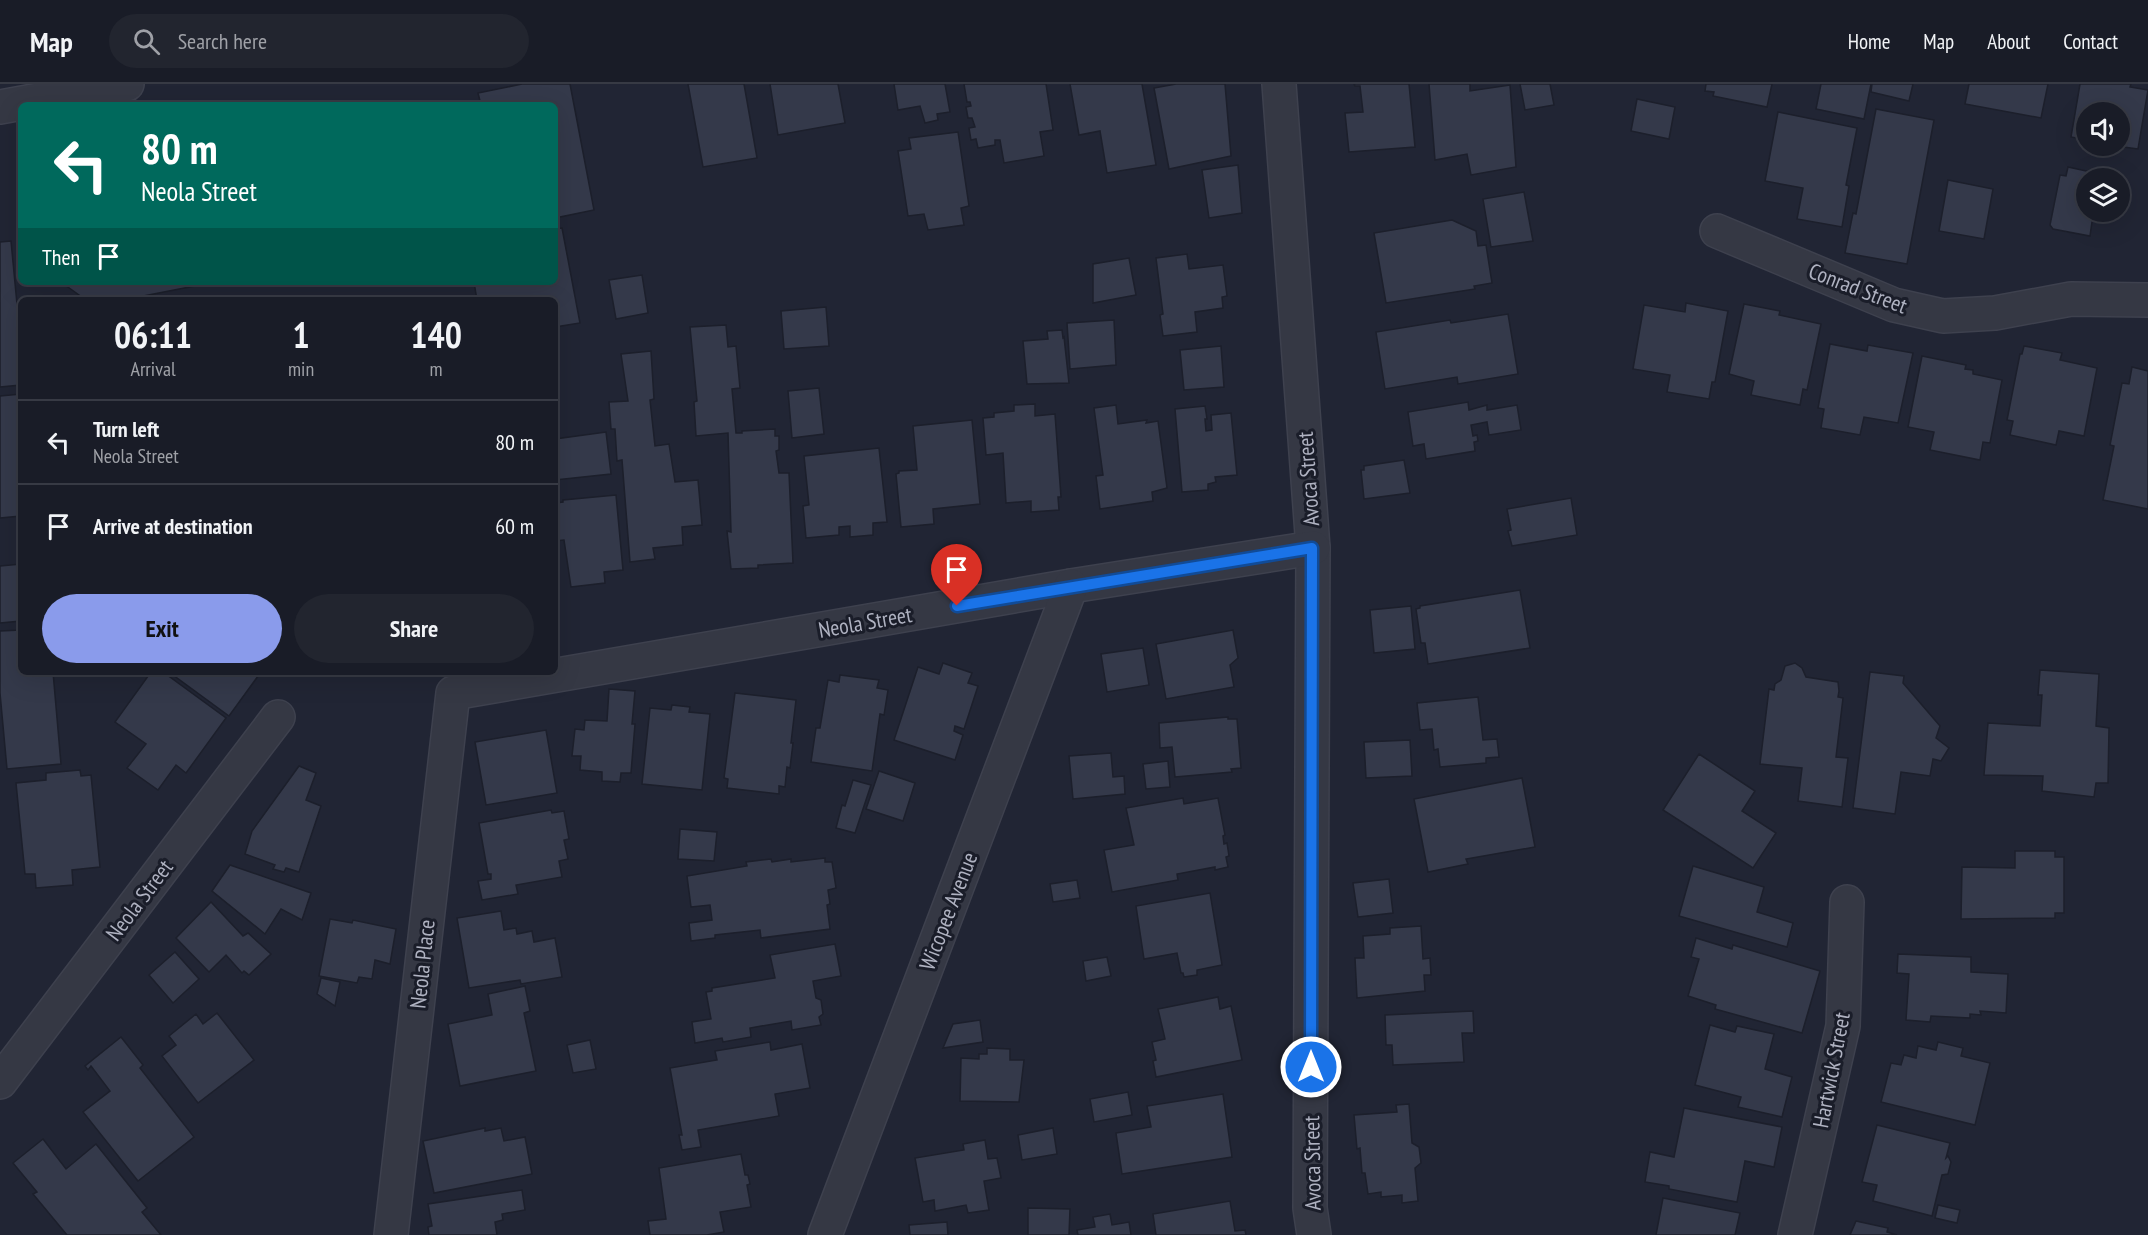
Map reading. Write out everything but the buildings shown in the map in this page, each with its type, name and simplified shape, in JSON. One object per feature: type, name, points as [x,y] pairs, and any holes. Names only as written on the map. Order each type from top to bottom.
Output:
[{"type":"street","points":[[28,102],[127,84]]},
{"type":"street","name":"Avoca Street","points":[[1279,84],[1312,548],[1310,1208],[1314,1235]]},
{"type":"street","points":[[0,107],[18,104]]},
{"type":"street","name":"Conrad Street","points":[[1717,231],[1894,305],[1943,316],[1995,314],[2071,299],[2148,300]]},
{"type":"street","name":"Neola Street","points":[[558,675],[1071,586],[1312,548]]},
{"type":"street","name":"Wicopee Avenue","points":[[825,1235],[1071,586]]},
{"type":"street","name":"Neola Street","points":[[453,693],[557,675]]},
{"type":"street","name":"Neola Place","points":[[391,1235],[453,693]]},
{"type":"street","name":"Neola Street","points":[[0,1082],[278,717]]},
{"type":"street","name":"Hartwick Street","points":[[1795,1235],[1843,1026],[1847,902]]},
{"type":"route","points":[[957,606],[1312,548],[1311,1067]]}]
